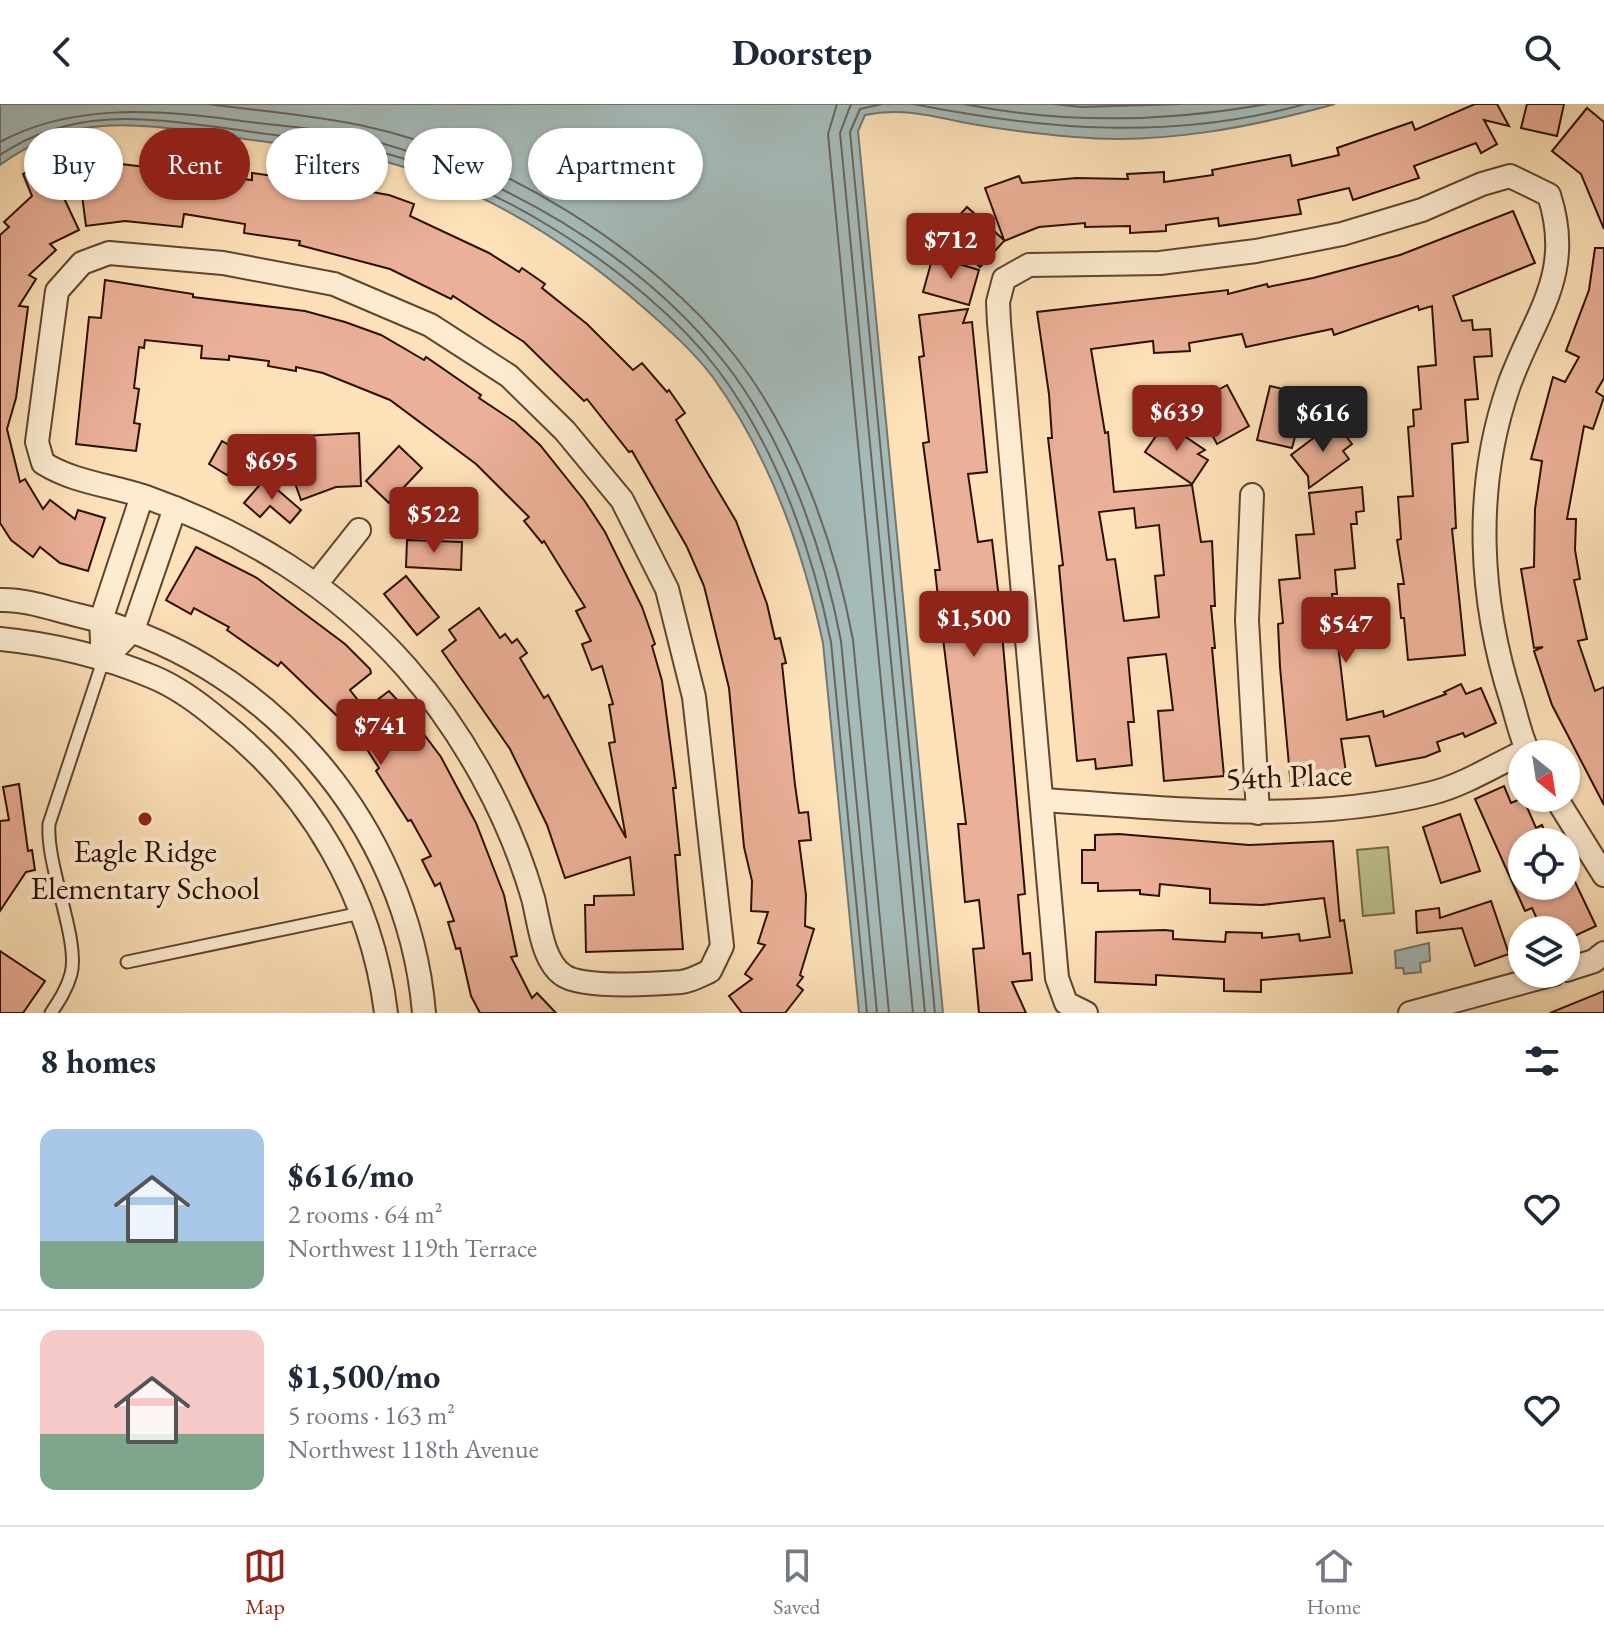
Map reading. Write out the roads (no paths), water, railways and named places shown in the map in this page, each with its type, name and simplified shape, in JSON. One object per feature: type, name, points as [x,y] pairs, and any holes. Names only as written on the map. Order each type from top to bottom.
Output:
[{"type":"street","points":[[1076,1008],[1057,978],[999,323],[998,302],[1004,279],[1029,265],[1160,263],[1256,251],[1342,234],[1422,210],[1482,184],[1510,176],[1531,183],[1549,195],[1556,218],[1558,250],[1553,288],[1509,385],[1488,471],[1484,570],[1500,665],[1524,740]]},
{"type":"street","points":[[109,253],[123,254],[223,263],[334,284],[430,325],[509,376],[565,431],[622,500],[667,589],[694,697],[722,946],[710,971],[685,982],[576,983],[560,974],[550,962],[531,892],[502,813],[462,743],[407,668],[317,583],[263,549],[175,508],[61,475],[43,463],[37,442],[57,291],[82,263],[109,253]]},
{"type":"street","points":[[1252,495],[1247,620],[1258,813]]},
{"type":"street","points":[[103,661],[101,620],[142,496]]},
{"type":"street","points":[[103,661],[133,630],[175,508]]},
{"type":"street","points":[[130,530],[161,542]]},
{"type":"street","points":[[317,583],[359,530]]},
{"type":"street","points":[[0,600],[101,620],[133,630],[196,660],[233,683],[308,750],[335,780],[370,834],[392,878],[422,983],[424,1013]]},
{"type":"street","points":[[0,639],[44,643],[154,677],[195,700],[275,768],[334,851],[377,957],[386,1013]]},
{"type":"street","name":"54th Place","points":[[1043,800],[1258,813],[1349,809],[1436,792],[1508,761]]},
{"type":"street","points":[[1565,812],[1604,875]]},
{"type":"street","points":[[1580,966],[1594,961],[1604,953]]},
{"type":"street","points":[[1415,1013],[1508,987]]},
{"type":"lane","points":[[51,1013],[63,994],[72,964],[49,848],[49,824],[103,661]]},
{"type":"lane","points":[[127,962],[361,913]]},
{"type":"water","points":[[0,104],[1335,104],[1239,127],[1141,138],[1108,139],[1036,133],[906,112],[865,115],[858,131],[943,1013],[859,1013],[823,643],[794,538],[750,437],[712,376],[671,332],[580,257],[511,213],[484,200],[512,200],[512,128],[404,128],[404,167],[388,162],[388,128],[266,128],[266,142],[250,139],[250,128],[115,125],[24,128],[24,150],[0,165]]},
{"type":"water","points":[[1429,943],[1430,961],[1420,963],[1421,972],[1404,974],[1403,968],[1396,968],[1395,951]]},
{"type":"place","name":"Eagle Ridge Elementary School","points":[[145,819]]}]
